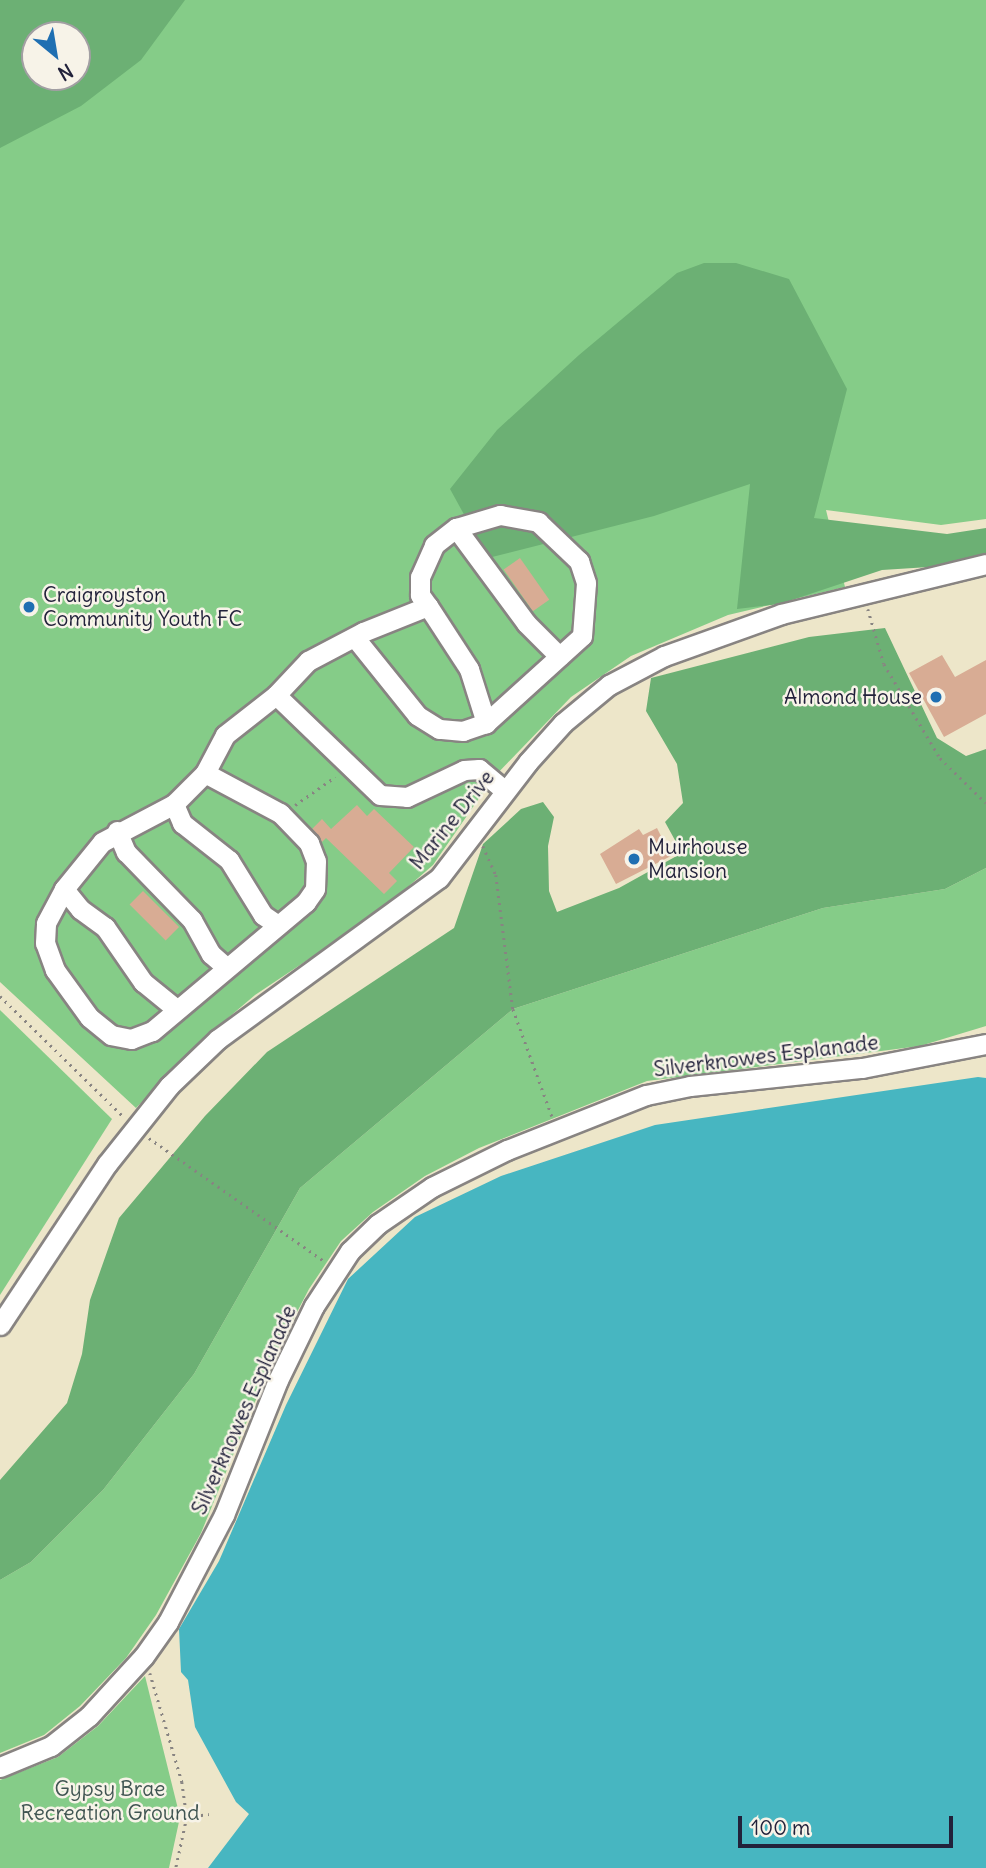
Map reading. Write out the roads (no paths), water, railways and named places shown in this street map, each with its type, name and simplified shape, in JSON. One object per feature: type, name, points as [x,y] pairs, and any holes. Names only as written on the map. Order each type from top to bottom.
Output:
[{"type":"street","points":[[356,639],[417,715],[439,729],[463,731],[486,723],[582,636],[586,583],[579,561],[538,522],[500,515],[456,528],[434,545],[420,577],[420,595],[469,669],[486,723]]},
{"type":"street","points":[[456,528],[526,623],[559,656]]},
{"type":"street","name":"Marine Drive","points":[[0,1325],[135,1128],[218,1039],[439,878],[505,791],[564,723],[609,685],[690,646],[781,614],[986,565]]},
{"type":"street","points":[[205,773],[280,813],[309,843],[318,876],[306,902],[225,966],[152,1031],[131,1039],[111,1035],[89,1017],[55,971],[45,943],[46,923],[64,889],[102,842],[117,831],[174,804],[205,773],[225,736],[276,695],[308,661],[356,639],[363,632],[428,606]]},
{"type":"street","points":[[276,695],[346,766],[380,795],[394,799],[464,770],[479,769],[505,791]]},
{"type":"street","points":[[174,804],[182,823],[229,860],[262,915],[278,925]]},
{"type":"street","points":[[117,831],[126,852],[191,920],[211,954],[225,966]]},
{"type":"street","points":[[64,889],[80,909],[105,927],[143,982],[175,1008]]},
{"type":"street","name":"Silverknowes Esplanade","points":[[0,1767],[51,1746],[89,1716],[144,1656],[168,1622],[224,1515],[278,1380],[314,1306],[338,1270],[378,1224],[432,1187],[557,1129],[634,1098],[690,1086],[862,1068],[986,1044]]},
{"type":"water","points":[[978,1077],[986,1078],[986,1868],[208,1868],[249,1814],[236,1802],[195,1727],[188,1680],[181,1672],[179,1629],[219,1561],[286,1405],[348,1279],[415,1217],[501,1176],[655,1125]]},
{"type":"place","name":"Craigroyston Community Youth FC","points":[[29,607]]},
{"type":"place","name":"Almond House","points":[[936,697]]},
{"type":"place","name":"Muirhouse Mansion","points":[[634,859]]},
{"type":"park label","name":"Gypsy Brae Recreation Ground","points":[[110,1801]]}]
